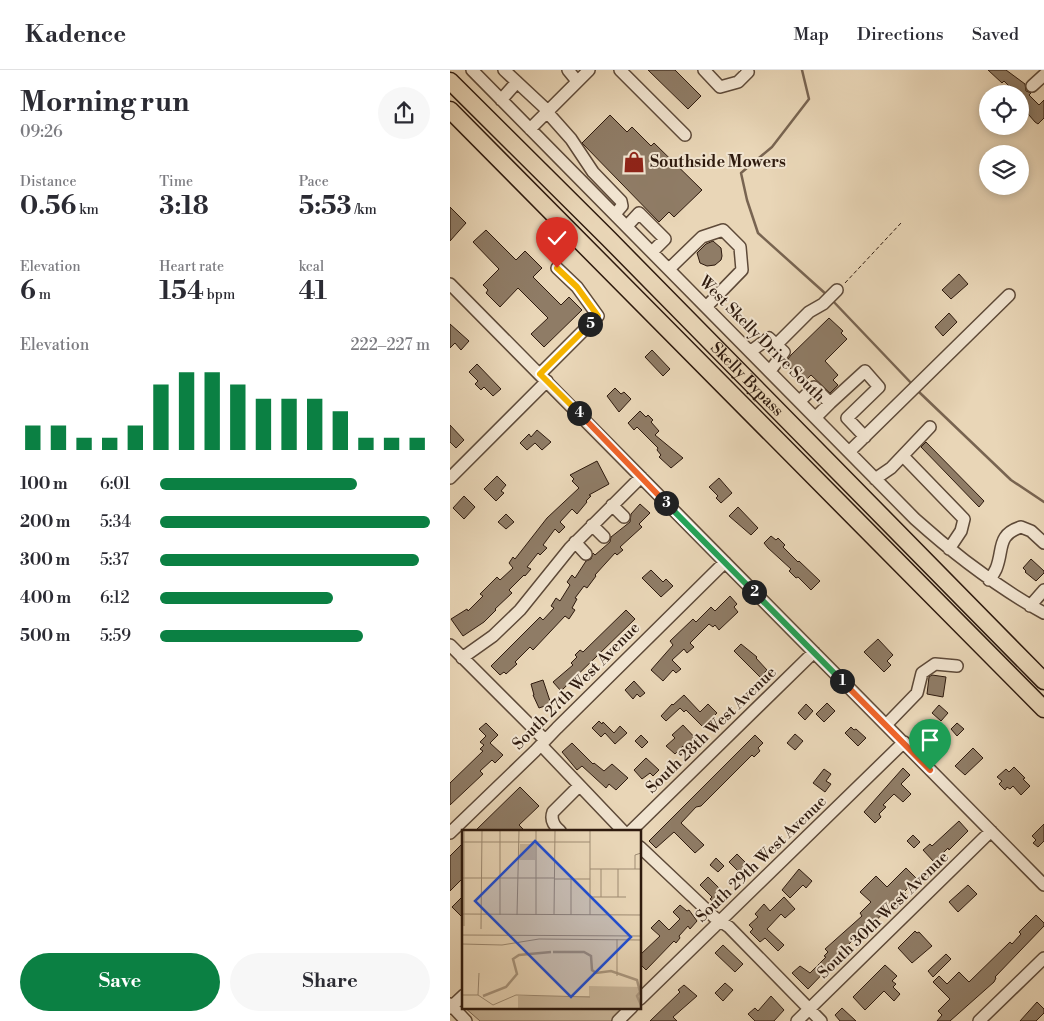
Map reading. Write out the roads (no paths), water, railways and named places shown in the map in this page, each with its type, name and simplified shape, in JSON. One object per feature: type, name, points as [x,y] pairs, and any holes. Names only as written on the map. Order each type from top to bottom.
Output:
[{"type":"highway","name":"Skelly Bypass","points":[[450,80],[1044,681]]},
{"type":"highway","name":"Skelly Bypass","points":[[450,110],[1044,710]]},
{"type":"highway","points":[[957,593],[1044,666]]},
{"type":"street","name":"West Skelly Drive South","points":[[472,70],[915,519],[949,549],[990,580],[1044,613]]},
{"type":"street","points":[[504,70],[548,111],[571,139],[593,173],[621,201],[622,206],[615,214]]},
{"type":"street","points":[[568,70],[577,81]]},
{"type":"street","points":[[530,130],[589,70]]},
{"type":"street","points":[[620,70],[686,135]]},
{"type":"street","points":[[704,70],[720,88],[738,82],[748,72],[747,70]]},
{"type":"street","points":[[1032,86],[1044,74],[1041,70]]},
{"type":"street","points":[[501,100],[517,82]]},
{"type":"street","points":[[584,183],[593,173]]},
{"type":"street","points":[[627,226],[639,213],[665,238],[652,252]]},
{"type":"street","points":[[640,239],[652,226]]},
{"type":"street","points":[[669,269],[702,236],[723,230],[740,247],[742,270],[706,306]]},
{"type":"street","points":[[452,473],[543,378],[598,316],[577,287],[557,268]]},
{"type":"street","points":[[450,284],[1044,885]]},
{"type":"street","points":[[776,345],[809,312],[823,304],[837,290]]},
{"type":"street","points":[[850,451],[1009,295]]},
{"type":"street","points":[[751,351],[769,338],[784,352],[770,371]]},
{"type":"street","points":[[816,417],[865,371],[879,387],[848,418],[865,437]]},
{"type":"street","points":[[800,401],[814,387],[830,403]]},
{"type":"street","points":[[875,479],[891,468],[930,427]]},
{"type":"street","points":[[903,456],[964,518],[961,531],[949,549]]},
{"type":"street","points":[[462,658],[493,636],[529,601],[555,564],[641,477]]},
{"type":"street","points":[[612,505],[624,517]]},
{"type":"street","points":[[592,525],[604,537]]},
{"type":"street","points":[[990,580],[996,568],[1003,542],[1010,531],[1021,526],[1031,531],[1044,544]]},
{"type":"street","points":[[575,542],[586,554]]},
{"type":"street","name":"South 27th West Avenue","points":[[450,833],[725,562]]},
{"type":"street","points":[[1030,606],[1044,590]]},
{"type":"street","points":[[450,645],[543,743],[579,786],[622,830]]},
{"type":"street","name":"South 28th West Avenue","points":[[632,830],[814,652]]},
{"type":"street","points":[[886,725],[917,693],[922,673],[935,664],[957,666]]},
{"type":"street","name":"South 29th West Avenue","points":[[641,998],[904,742]]},
{"type":"street","points":[[559,830],[554,826],[552,817],[554,812],[579,786]]},
{"type":"street","name":"South 30th West Avenue","points":[[797,1021],[991,831]]},
{"type":"street","points":[[641,848],[714,917],[729,927],[821,1021]]},
{"type":"street","points":[[979,1021],[1044,958]]},
{"type":"street","points":[[462,997],[451,1006],[466,1021]]},
{"type":"street","points":[[618,1021],[631,1008]]},
{"type":"waterway","points":[[802,70],[809,99],[772,147],[741,173],[747,200],[758,233],[827,295]]},
{"type":"waterway","points":[[831,299],[913,385]]},
{"type":"waterway","points":[[919,392],[1011,480],[1044,502]]},
{"type":"place","name":"Southside Mowers","points":[[634,162]]}]
